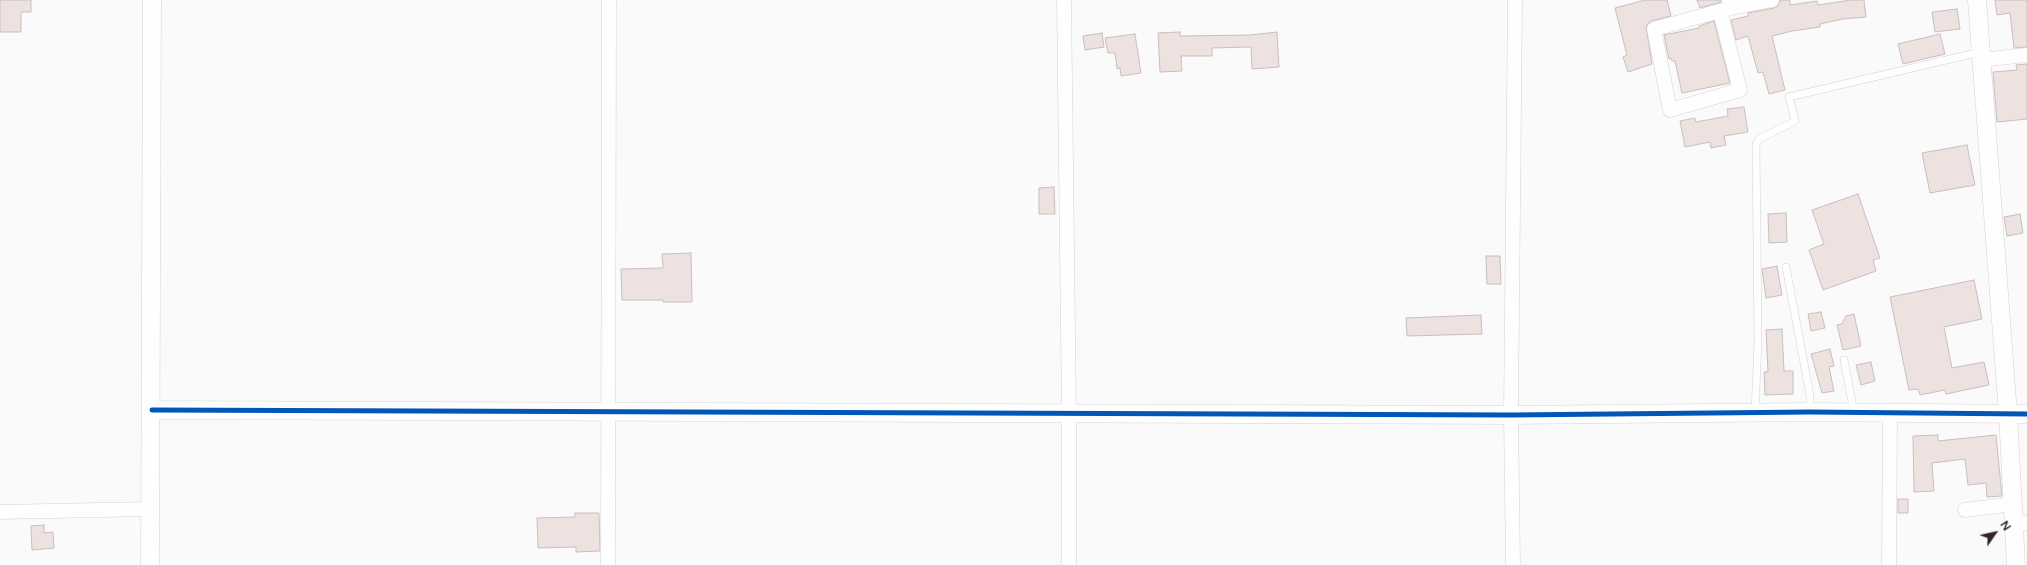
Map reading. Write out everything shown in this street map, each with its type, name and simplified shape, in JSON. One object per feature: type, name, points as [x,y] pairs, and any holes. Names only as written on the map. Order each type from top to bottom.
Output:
[{"type":"street","points":[[150,565],[152,410],[152,0]]},
{"type":"street","points":[[608,565],[609,0]]},
{"type":"street","points":[[1064,0],[1069,413],[1069,565]]},
{"type":"street","points":[[1514,565],[1511,415],[1515,0]]},
{"type":"street","points":[[1727,6],[1740,90],[1670,110],[1654,29],[1727,6],[1772,0]]},
{"type":"street","points":[[1977,0],[2014,504],[2020,523],[2016,565]]},
{"type":"street","points":[[1980,56],[2027,55]]},
{"type":"street","points":[[152,410],[1511,415],[1810,412],[2027,414]]},
{"type":"street","points":[[1889,565],[1890,413]]},
{"type":"street","points":[[1965,510],[2014,504]]},
{"type":"street","points":[[0,512],[150,509]]},
{"type":"lane","points":[[1755,413],[1758,342],[1756,145],[1759,139],[1795,121],[1788,98],[1980,56]]},
{"type":"lane","points":[[1786,267],[1810,395],[1810,412]]},
{"type":"lane","points":[[1844,360],[1852,402],[1852,413]]},
{"type":"building","points":[[0,0],[31,0],[31,12],[21,12],[21,32],[0,32]]},
{"type":"building","points":[[1645,0],[1667,0],[1671,16],[1651,21],[1646,26],[1652,64],[1628,72],[1623,57],[1627,55],[1615,8]]},
{"type":"building","points":[[1697,0],[1720,0],[1721,2],[1700,8]]},
{"type":"building","points":[[1780,0],[1790,0],[1790,5],[1817,1],[1818,5],[1851,0],[1864,0],[1866,17],[1843,19],[1820,24],[1820,27],[1792,31],[1772,36],[1785,90],[1769,94],[1763,72],[1758,73],[1748,36],[1736,40],[1731,20],[1748,16],[1748,13],[1774,8],[1778,6]]},
{"type":"building","points":[[1995,0],[2027,0],[2027,47],[2014,48],[2010,13],[1997,15]]},
{"type":"building","points":[[1957,9],[1960,29],[1935,32],[1932,12]]},
{"type":"building","points":[[1714,21],[1730,83],[1682,93],[1675,61],[1672,61],[1671,58],[1669,59],[1664,35],[1699,28],[1699,26]]},
{"type":"building","points":[[1180,32],[1180,36],[1250,35],[1277,32],[1279,67],[1252,69],[1251,47],[1212,48],[1212,56],[1181,56],[1182,71],[1160,72],[1158,33]]},
{"type":"building","points":[[1102,33],[1104,47],[1085,50],[1083,36]]},
{"type":"building","points":[[1135,34],[1141,73],[1121,76],[1120,68],[1117,69],[1115,53],[1108,53],[1105,38]]},
{"type":"building","points":[[1940,34],[1945,54],[1903,64],[1898,44]]},
{"type":"building","points":[[2027,64],[2027,119],[1997,122],[1993,72],[2017,70],[2016,65]]},
{"type":"building","points":[[1744,107],[1748,132],[1724,136],[1726,145],[1711,148],[1710,142],[1685,147],[1680,121],[1695,118],[1696,122],[1728,116],[1727,109]]},
{"type":"building","points":[[1967,145],[1975,185],[1930,193],[1922,153]]},
{"type":"building","points":[[1054,187],[1055,214],[1039,214],[1039,188]]},
{"type":"building","points":[[1858,194],[1880,258],[1873,260],[1876,271],[1823,290],[1809,250],[1824,244],[1812,210]]},
{"type":"building","points":[[1786,213],[1787,242],[1769,243],[1768,214]]},
{"type":"building","points":[[2020,214],[2023,233],[2007,236],[2004,217]]},
{"type":"building","points":[[691,253],[692,302],[622,300],[621,269],[663,268],[662,254]]},
{"type":"building","points":[[1486,256],[1500,256],[1501,284],[1487,284]]},
{"type":"building","points":[[1777,266],[1782,295],[1766,298],[1762,269]]},
{"type":"building","points":[[1974,280],[1982,319],[1944,327],[1952,368],[1984,362],[1989,385],[1946,394],[1945,390],[1920,395],[1918,389],[1909,390],[1890,297]]},
{"type":"building","points":[[1821,312],[1825,328],[1811,331],[1808,314]]},
{"type":"building","points":[[1854,314],[1861,346],[1843,350],[1837,325],[1842,324],[1846,316]]},
{"type":"building","points":[[1481,315],[1482,334],[1407,336],[1406,318]]},
{"type":"building","points":[[1782,329],[1784,371],[1793,371],[1793,394],[1765,395],[1764,372],[1768,372],[1766,330]]},
{"type":"building","points":[[1830,349],[1834,366],[1829,367],[1834,391],[1822,393],[1811,354]]},
{"type":"building","points":[[1871,362],[1875,381],[1861,385],[1856,365]]},
{"type":"building","points":[[1938,435],[1938,441],[1996,435],[2002,496],[1987,497],[1986,483],[1968,485],[1965,459],[1932,463],[1934,491],[1914,492],[1913,436]]},
{"type":"building","points":[[1898,499],[1908,499],[1908,513],[1898,513]]},
{"type":"building","points":[[575,513],[599,513],[600,551],[576,552],[576,547],[538,548],[537,518],[575,517]]},
{"type":"building","points":[[44,525],[44,533],[53,532],[54,548],[32,550],[31,526]]},
{"type":"cycle path","points":[[152,410],[1511,415],[1810,412],[2027,414]]}]
